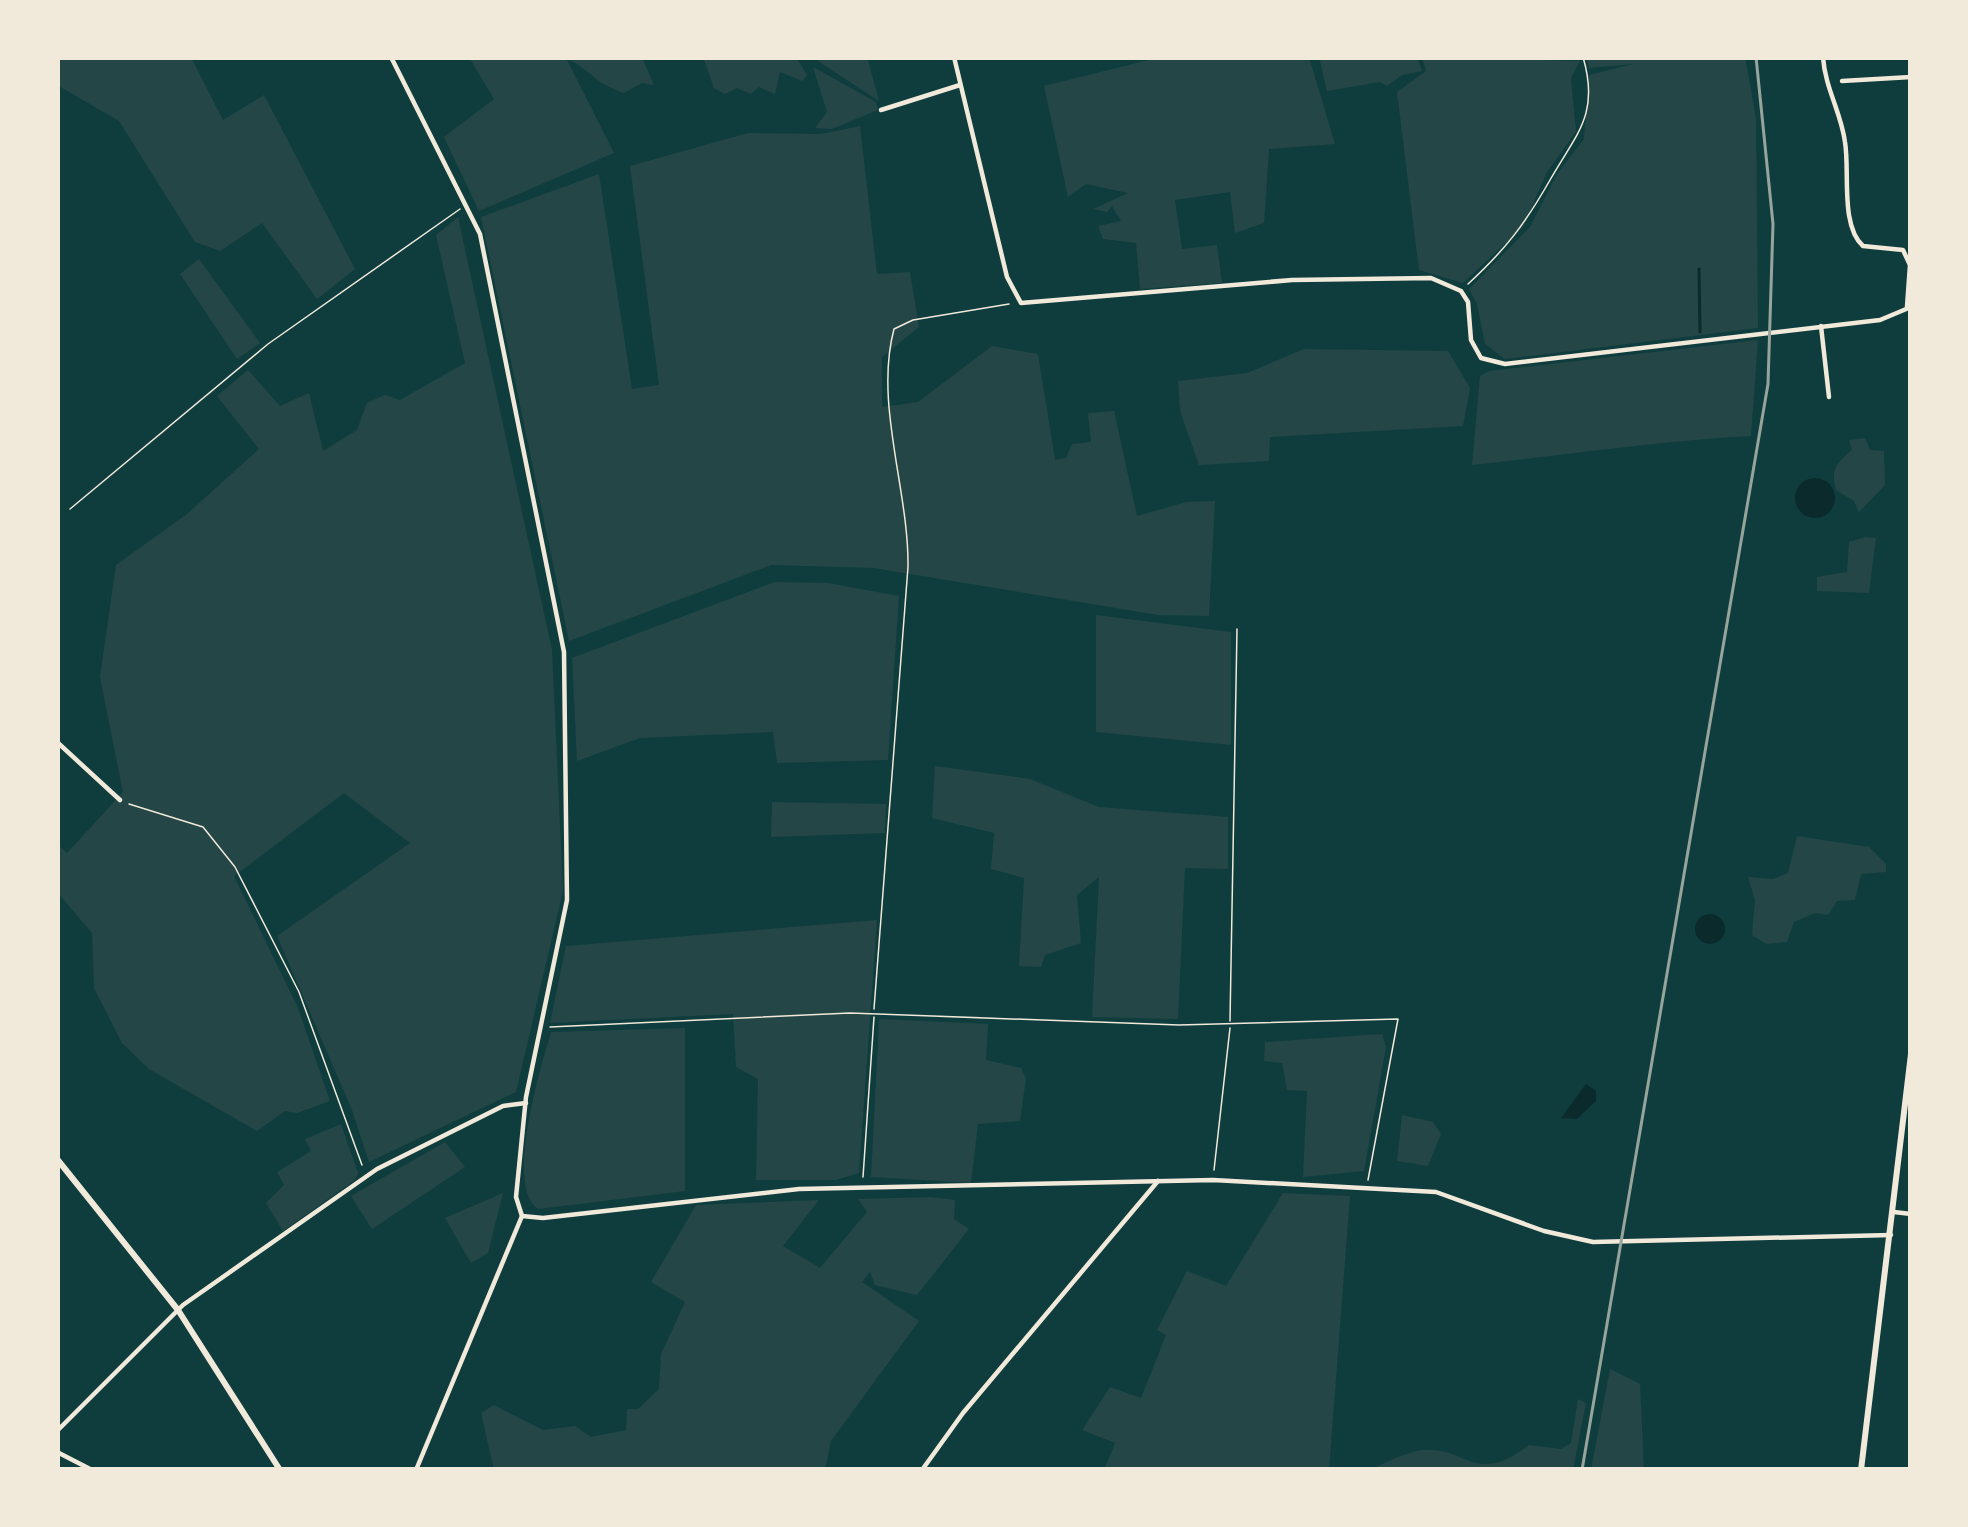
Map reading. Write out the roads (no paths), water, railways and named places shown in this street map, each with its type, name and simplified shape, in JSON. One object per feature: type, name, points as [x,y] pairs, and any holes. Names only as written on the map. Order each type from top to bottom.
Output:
[{"type":"main road","points":[[1861,1470],[1911,1054]]},
{"type":"main road","points":[[57,1159],[178,1310],[280,1470]]},
{"type":"street","points":[[392,57],[480,234],[564,652],[567,900],[526,1103],[516,1197],[522,1216],[416,1470]]},
{"type":"street","points":[[954,57],[1016,300],[1030,305],[1292,280],[1430,278],[1461,291],[1471,340],[1486,363],[1880,320],[1909,307],[1910,265],[1903,250],[1863,247],[1852,231],[1846,144],[1824,80],[1823,57]]},
{"type":"street","points":[[1842,82],[1911,77]]},
{"type":"street","points":[[881,110],[960,85]]},
{"type":"street","points":[[1821,326],[1829,397]]},
{"type":"street","points":[[57,742],[120,800]]},
{"type":"street","points":[[57,1431],[178,1310],[368,1176],[503,1106],[526,1103]]},
{"type":"street","points":[[522,1216],[543,1218],[743,1192],[1213,1180],[1367,1186],[1456,1196],[1544,1231],[1593,1242],[1891,1235]]},
{"type":"street","points":[[922,1470],[963,1413],[1158,1181]]},
{"type":"street","points":[[1894,1212],[1911,1214]]},
{"type":"street","points":[[57,1452],[92,1470]]},
{"type":"waterway","points":[[1699,269],[1700,332]]},
{"type":"railway","points":[[1582,1470],[1768,384],[1773,224],[1756,57]]}]
